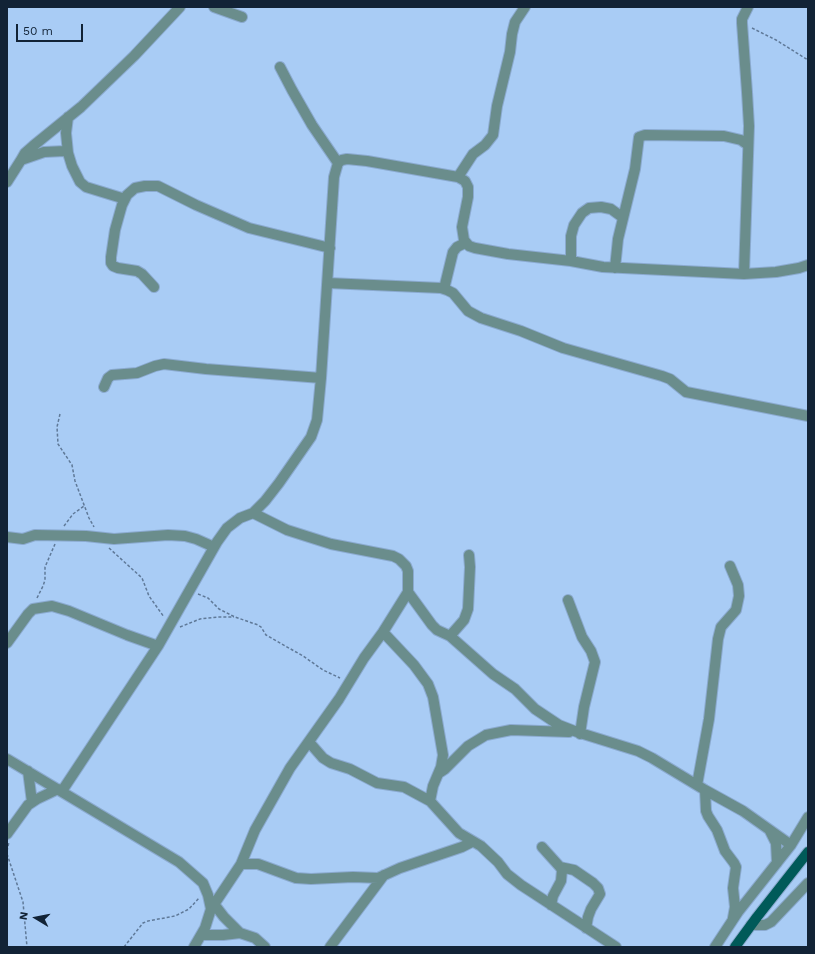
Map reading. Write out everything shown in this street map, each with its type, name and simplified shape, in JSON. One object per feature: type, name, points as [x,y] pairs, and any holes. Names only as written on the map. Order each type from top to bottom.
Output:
[{"type":"main road","points":[[735,947],[808,852]]},
{"type":"street","points":[[7,182],[25,153],[68,117],[134,56],[180,7]]},
{"type":"street","points":[[214,7],[242,17]]},
{"type":"street","points":[[458,177],[473,154],[493,135],[497,106],[510,52],[515,22],[525,7]]},
{"type":"street","points":[[744,274],[748,145],[747,92],[742,19],[748,7]]},
{"type":"street","points":[[280,67],[312,125],[338,163]]},
{"type":"street","points":[[68,117],[66,133],[68,153],[72,166],[80,182],[86,187],[125,199]]},
{"type":"street","points":[[615,268],[622,217],[635,169],[638,139],[641,136],[724,136],[741,140],[748,145]]},
{"type":"street","points":[[21,160],[44,152],[61,151],[68,153]]},
{"type":"street","points":[[7,834],[28,805],[37,799],[60,790],[158,646],[227,528],[240,518],[253,513],[279,483],[311,437],[317,420],[321,378],[334,177],[338,163],[342,160],[367,160],[458,177],[465,181],[468,187],[468,192],[462,227],[465,243],[469,246],[508,254],[571,261],[615,268],[744,274],[776,272],[808,265]]},
{"type":"street","points":[[154,286],[137,271],[118,268],[113,266],[111,263],[115,230],[122,205],[128,195],[135,188],[158,186],[196,205],[249,228],[330,248]]},
{"type":"street","points":[[571,261],[571,236],[574,225],[582,213],[589,208],[601,207],[611,209],[622,217]]},
{"type":"street","points":[[444,289],[453,252],[457,247],[465,243]]},
{"type":"street","points":[[328,283],[444,289],[453,293],[468,311],[481,318],[521,331],[563,348],[662,376],[686,392],[808,416]]},
{"type":"street","points":[[104,387],[108,378],[112,375],[137,373],[164,364],[206,370],[321,378]]},
{"type":"street","points":[[194,947],[205,928],[213,906],[241,864],[255,830],[290,768],[350,682],[364,658],[383,632],[408,592],[408,571],[406,566],[393,556],[331,544],[287,530],[253,513]]},
{"type":"street","points":[[7,537],[23,539],[35,535],[59,535],[114,539],[168,535],[185,536],[196,539],[214,548]]},
{"type":"street","points":[[450,636],[464,620],[468,609],[470,567],[469,555]]},
{"type":"street","points":[[730,566],[738,585],[739,596],[736,610],[723,624],[718,639],[701,788],[708,816],[717,830],[725,851],[736,867],[733,888],[735,907],[732,921]]},
{"type":"street","points":[[408,592],[434,628],[450,636],[493,674],[515,689],[536,709],[559,725],[578,733],[638,751],[743,811],[792,845]]},
{"type":"street","points":[[568,600],[582,637],[591,651],[595,662],[578,733]]},
{"type":"street","points":[[7,643],[33,609],[52,606],[69,611],[158,646]]},
{"type":"street","points":[[383,632],[414,664],[428,684],[433,697],[443,756],[439,773],[433,786],[430,801]]},
{"type":"street","points":[[439,773],[446,769],[468,746],[486,736],[511,730],[578,733]]},
{"type":"street","points":[[309,742],[323,758],[331,763],[350,769],[377,783],[404,787],[430,801],[459,833],[481,846],[521,885],[616,947]]},
{"type":"street","points":[[7,759],[179,862],[203,883],[213,906],[240,933]]},
{"type":"street","points":[[28,771],[32,802]]},
{"type":"street","points":[[715,947],[732,921],[792,845],[808,817]]},
{"type":"street","points":[[770,831],[776,843],[777,863]]},
{"type":"street","points":[[241,864],[258,864],[296,878],[378,878],[400,868],[462,847],[472,842]]},
{"type":"street","points":[[542,847],[560,867],[562,876],[551,904]]},
{"type":"street","points":[[560,867],[574,870],[598,888],[600,894],[591,909],[586,928]]},
{"type":"street","points":[[330,947],[384,875]]},
{"type":"street","points":[[751,925],[765,925],[771,922],[808,883]]},
{"type":"street","points":[[201,935],[240,933],[255,938],[265,947]]},
{"type":"path","points":[[742,23],[776,40],[808,60]]},
{"type":"path","points":[[60,414],[57,427],[58,444],[72,465],[75,481],[89,518],[110,551],[142,578],[149,596],[168,630],[200,619],[235,617]]},
{"type":"path","points":[[33,609],[45,580],[45,567],[59,535],[73,514],[84,506]]},
{"type":"path","points":[[190,591],[208,598],[219,609],[235,617],[258,625],[266,635],[323,670],[350,682]]},
{"type":"path","points":[[7,854],[23,902],[28,947]]},
{"type":"path","points":[[124,947],[143,923],[148,920],[175,916],[189,909],[207,892]]}]
